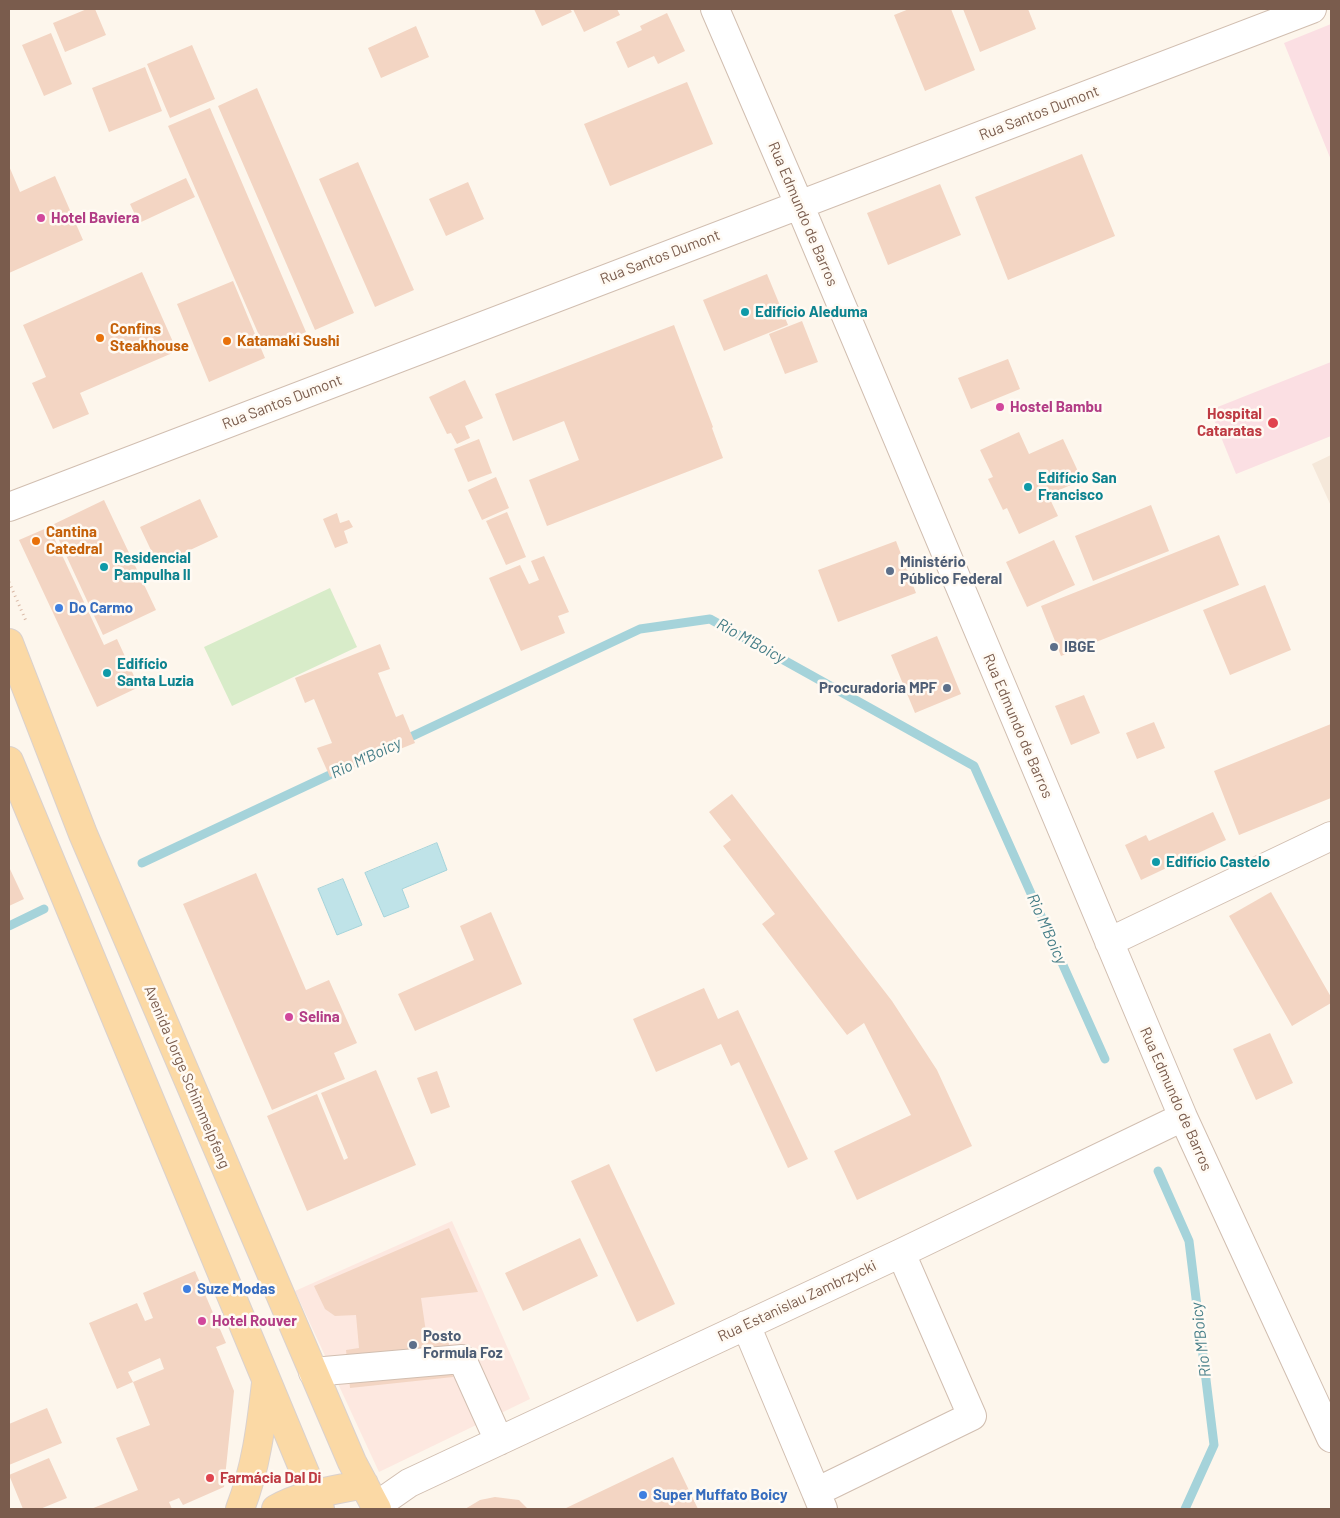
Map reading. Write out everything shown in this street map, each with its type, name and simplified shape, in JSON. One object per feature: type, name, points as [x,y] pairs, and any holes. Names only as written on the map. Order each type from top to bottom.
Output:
[{"type":"main road","name":"Avenida Jorge Schimmelpfeng","points":[[9,643],[83,834],[313,1372],[352,1462],[372,1502]]},
{"type":"main road","points":[[9,761],[316,1502]]},
{"type":"main road","points":[[240,1509],[259,1445],[266,1382]]},
{"type":"main road","points":[[276,1509],[288,1502],[372,1502]]},
{"type":"street","name":"Rua Edmundo de Barros","points":[[715,9],[799,204],[1183,1117],[1331,1438]]},
{"type":"street","name":"Rua Santos Dumont","points":[[9,507],[1312,9]]},
{"type":"street","points":[[1109,942],[1331,836]]},
{"type":"street","name":"Rua Estanislau Zambrzycki","points":[[372,1502],[498,1441],[901,1253],[1183,1117]]},
{"type":"street","points":[[746,1325],[820,1501],[972,1416],[901,1253]]},
{"type":"street","points":[[313,1372],[462,1359],[498,1441]]},
{"type":"shaded area","points":[[1331,24],[1331,160],[1284,43]]},
{"type":"shaded area","name":"Hospital Cataratas","points":[[1331,362],[1331,436],[1236,474],[1210,410]]},
{"type":"shaded area","points":[[1331,455],[1331,506],[1312,464]]},
{"type":"shaded area","name":"Posto Formula Foz","points":[[452,1221],[530,1399],[379,1472],[295,1291]]},
{"type":"green space","points":[[330,588],[357,647],[232,706],[204,647]]},
{"type":"water","points":[[437,843],[447,870],[402,889],[409,907],[384,917],[365,873]]},
{"type":"water","points":[[343,879],[362,925],[337,935],[318,889]]},
{"type":"building","points":[[87,9],[95,9],[106,35],[65,52],[53,23]]},
{"type":"building","points":[[534,9],[570,9],[572,12],[542,26]]},
{"type":"building","points":[[573,9],[617,9],[620,15],[584,32]]},
{"type":"building","points":[[909,9],[951,9],[975,70],[925,91],[894,15]]},
{"type":"building","points":[[963,9],[1028,9],[1036,29],[980,52]]},
{"type":"building","points":[[667,13],[685,51],[658,64],[654,56],[628,68],[616,42],[642,30],[640,26]]},
{"type":"building","points":[[416,26],[429,57],[381,78],[368,48]]},
{"type":"building","points":[[51,33],[72,84],[44,96],[22,45]]},
{"type":"building","points":[[192,45],[215,99],[170,118],[147,64]]},
{"type":"building","points":[[145,67],[162,111],[109,132],[92,88]]},
{"type":"building","points":[[687,82],[713,144],[610,186],[584,124]]},
{"type":"building","points":[[257,88],[354,313],[315,330],[218,106]]},
{"type":"building","points":[[210,108],[306,332],[265,349],[168,126]]},
{"type":"building","points":[[1082,154],[1115,236],[1008,280],[975,197]]},
{"type":"building","points":[[358,162],[414,290],[375,307],[319,179]]},
{"type":"building","name":"Hotel Baviera","points":[[9,166],[20,192],[55,176],[83,240],[9,273]]},
{"type":"building","points":[[186,178],[195,197],[139,223],[130,204]]},
{"type":"building","points":[[468,182],[484,219],[446,236],[429,199]]},
{"type":"building","points":[[940,184],[961,235],[888,265],[867,213]]},
{"type":"building","name":"Confins Steakhouse","points":[[142,272],[177,351],[80,393],[89,414],[53,429],[32,383],[46,377],[23,325]]},
{"type":"building","name":"Edifício Aleduma","points":[[767,274],[788,325],[724,351],[703,300]]},
{"type":"building","points":[[233,281],[265,358],[209,382],[177,304]]},
{"type":"building","points":[[802,321],[818,362],[785,374],[769,334]]},
{"type":"building","points":[[674,325],[723,458],[547,526],[529,480],[579,460],[564,421],[513,441],[495,394]]},
{"type":"building","points":[[1008,359],[1020,389],[971,409],[958,378]]},
{"type":"building","points":[[465,380],[483,418],[465,426],[470,438],[457,444],[451,433],[447,434],[429,397]]},
{"type":"building","name":"Edifício San Francisco","points":[[1019,432],[1029,454],[1063,439],[1082,480],[1048,495],[1058,516],[1019,534],[1007,508],[1003,510],[988,479],[993,477],[980,450]]},
{"type":"building","points":[[479,439],[492,473],[468,482],[454,449]]},
{"type":"building","points":[[496,477],[509,508],[482,520],[468,490]]},
{"type":"building","points":[[200,499],[218,537],[158,565],[140,527]]},
{"type":"building","name":"Residencial Pampulha II","points":[[104,500],[156,610],[103,635],[52,525]]},
{"type":"building","points":[[1151,505],[1169,551],[1093,581],[1075,536]]},
{"type":"building","points":[[507,512],[526,557],[506,565],[486,521]]},
{"type":"building","points":[[337,513],[340,523],[349,520],[353,527],[344,531],[348,543],[335,548],[323,519]]},
{"type":"building","points":[[49,527],[104,645],[117,639],[139,687],[97,707],[19,540]]},
{"type":"building","points":[[1219,535],[1239,585],[1061,656],[1041,606]]},
{"type":"building","points":[[1054,540],[1075,585],[1027,607],[1006,562]]},
{"type":"building","points":[[896,541],[916,593],[838,622],[818,570]]},
{"type":"building","points":[[544,556],[569,612],[558,616],[565,633],[521,651],[489,578],[520,565],[529,584],[539,580],[531,561]]},
{"type":"building","points":[[1265,585],[1291,650],[1230,675],[1203,610]]},
{"type":"building","points":[[937,636],[961,694],[915,713],[891,655]]},
{"type":"building","points":[[380,644],[390,669],[378,673],[396,717],[403,714],[415,743],[330,777],[317,748],[332,743],[314,699],[305,703],[295,678]]},
{"type":"building","points":[[1084,695],[1100,733],[1071,745],[1055,706]]},
{"type":"building","points":[[1154,722],[1165,748],[1137,759],[1126,733]]},
{"type":"building","points":[[1331,724],[1331,798],[1239,835],[1214,771]]},
{"type":"building","points":[[732,794],[892,1001],[937,1070],[972,1146],[857,1200],[834,1151],[911,1115],[864,1023],[847,1035],[762,924],[775,914],[723,846],[731,840],[709,812]]},
{"type":"building","name":"Edifício Castelo","points":[[1213,812],[1226,840],[1141,880],[1125,845],[1146,835],[1149,841]]},
{"type":"building","points":[[9,867],[24,899],[9,906]]},
{"type":"building","name":"Selina","points":[[256,873],[306,990],[329,980],[357,1043],[334,1053],[345,1079],[272,1110],[183,904]]},
{"type":"building","points":[[1271,892],[1331,997],[1331,1003],[1292,1026],[1229,916]]},
{"type":"building","points":[[491,912],[522,984],[415,1031],[398,994],[474,960],[460,926]]},
{"type":"building","points":[[704,988],[718,1019],[738,1010],[808,1159],[788,1168],[739,1062],[731,1066],[721,1044],[656,1072],[633,1019]]},
{"type":"building","points":[[1270,1033],[1293,1083],[1256,1100],[1233,1049]]},
{"type":"building","points":[[376,1070],[416,1165],[307,1211],[267,1116],[317,1094],[344,1160],[348,1158],[321,1093]]},
{"type":"building","points":[[437,1071],[450,1107],[431,1114],[417,1078]]},
{"type":"building","points":[[609,1164],[675,1304],[637,1322],[571,1181]]},
{"type":"building","points":[[449,1228],[478,1292],[421,1298],[427,1339],[448,1337],[453,1377],[350,1388],[346,1350],[359,1348],[356,1315],[335,1316],[325,1309],[314,1286]]},
{"type":"building","points":[[580,1238],[598,1276],[523,1311],[505,1273]]},
{"type":"building","points":[[195,1271],[226,1343],[216,1347],[234,1391],[224,1487],[183,1505],[179,1498],[169,1502],[172,1509],[91,1509],[138,1490],[116,1438],[150,1425],[133,1382],[117,1389],[89,1323],[137,1303],[145,1321],[153,1318],[143,1293]],"holes":[[[160,1358],[164,1369],[133,1382],[128,1372]]]},
{"type":"building","points":[[47,1408],[62,1443],[9,1465],[9,1424]]},
{"type":"building","name":"Super Muffato Boicy","points":[[673,1457],[698,1509],[564,1509]]},
{"type":"building","points":[[49,1458],[67,1498],[40,1509],[23,1509],[9,1475]]},
{"type":"building","points":[[495,1497],[519,1500],[528,1509],[465,1509],[480,1500]]},
{"type":"waterway","name":"Rio M'Boicy","points":[[402,741],[640,629],[710,619],[974,766],[1105,1059]]},
{"type":"waterway","name":"Rio M'Boicy","points":[[142,863],[338,771]]},
{"type":"waterway","name":"Rio M'Boicy","points":[[9,926],[44,909]]},
{"type":"waterway","name":"Rio M'Boicy","points":[[1158,1171],[1189,1241],[1214,1445],[1185,1509]]},
{"type":"place","name":"Hotel Baviera","points":[[41,218]]},
{"type":"place","name":"Edifício Aleduma","points":[[745,312]]},
{"type":"place","name":"Confins Steakhouse","points":[[100,338]]},
{"type":"place","name":"Katamaki Sushi","points":[[227,341]]},
{"type":"place","name":"Hostel Bambu","points":[[1000,407]]},
{"type":"place","name":"Hospital Cataratas","points":[[1273,423]]},
{"type":"place","name":"Edifício San Francisco","points":[[1028,487]]},
{"type":"place","name":"Cantina Catedral","points":[[36,541]]},
{"type":"place","name":"Residencial Pampulha II","points":[[104,567]]},
{"type":"place","name":"Ministério Público Federal","points":[[890,571]]},
{"type":"place","name":"Do Carmo","points":[[59,608]]},
{"type":"place","name":"IBGE","points":[[1054,647]]},
{"type":"place","name":"Edifício Santa Luzia","points":[[107,673]]},
{"type":"place","name":"Procuradoria MPF","points":[[947,688]]},
{"type":"place","name":"Edifício Castelo","points":[[1156,862]]},
{"type":"place","name":"Selina","points":[[289,1017]]},
{"type":"place","name":"Suze Modas","points":[[187,1289]]},
{"type":"place","name":"Hotel Rouver","points":[[202,1321]]},
{"type":"place","name":"Posto Formula Foz","points":[[413,1345]]},
{"type":"place","name":"Farmácia Dal Di","points":[[210,1478]]},
{"type":"place","name":"Super Muffato Boicy","points":[[643,1495]]}]
